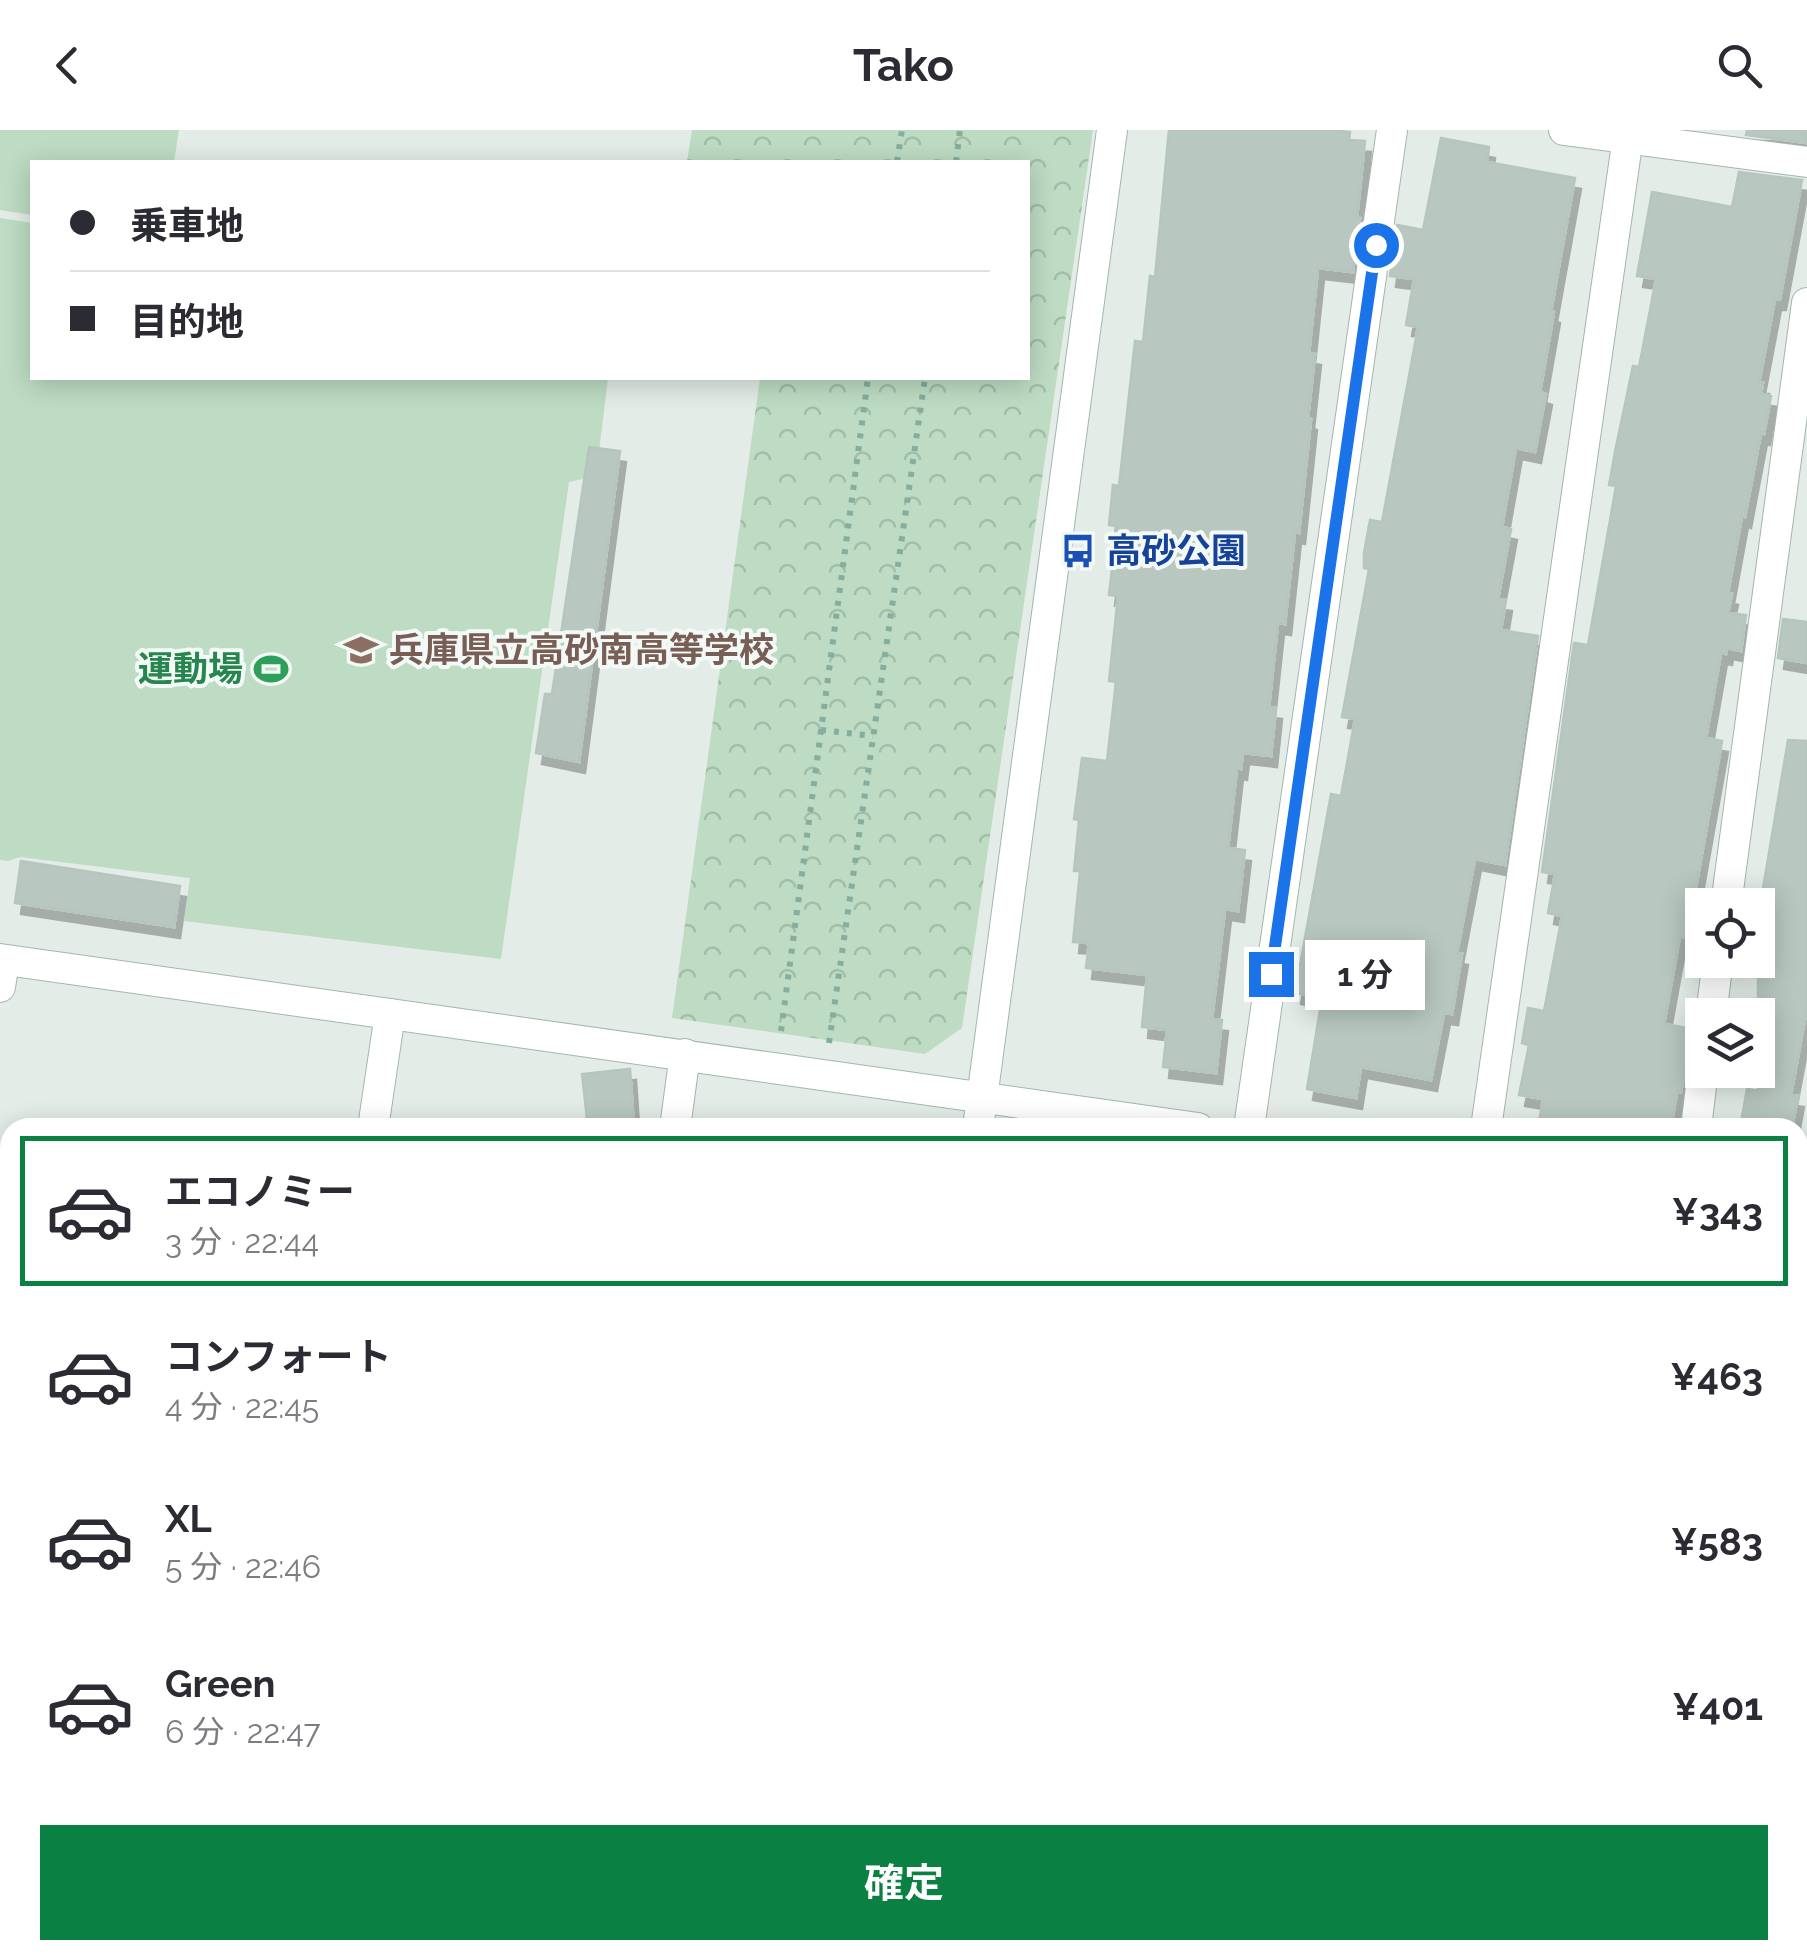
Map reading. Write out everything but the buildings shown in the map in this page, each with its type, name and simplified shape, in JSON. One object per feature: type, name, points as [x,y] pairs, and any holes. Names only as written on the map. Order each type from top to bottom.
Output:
[{"type":"street","points":[[979,1118],[1112,130]]},
{"type":"street","points":[[1250,1118],[1392,130]]},
{"type":"street","points":[[1564,130],[1629,134],[1807,162]]},
{"type":"street","points":[[1487,1118],[1629,134]]},
{"type":"street","points":[[1728,888],[1807,303]]},
{"type":"street","points":[[1,969],[390,1014],[1130,1118]]},
{"type":"street","points":[[374,1118],[390,1014]]},
{"type":"street","points":[[676,1118],[685,1054]]},
{"type":"street","points":[[1697,1118],[1701,1088]]},
{"type":"path","points":[[897,160],[902,130]]},
{"type":"path","points":[[956,160],[960,130]]},
{"type":"path","points":[[775,1067],[868,380]]},
{"type":"path","points":[[824,1074],[925,380]]},
{"type":"path","points":[[821,730],[873,736]]},
{"type":"green space","points":[[0,130],[179,130],[174,160],[30,160],[30,215],[0,210]]},
{"type":"green space","points":[[692,130],[1093,130],[962,1028],[925,1054],[672,1018],[760,380],[1030,380],[1030,160],[687,160]]},
{"type":"green space","name":"運動場","points":[[0,218],[30,223],[30,380],[608,380],[596,476],[569,482],[501,959],[184,921],[190,878],[20,857],[0,860]]},
{"type":"place","name":"高砂公園","points":[[1078,551]]},
{"type":"place","name":"兵庫県立高砂南高等学校","points":[[361,650]]},
{"type":"place","name":"運動場","points":[[271,669]]},
{"type":"route","points":[[1271,974],[1376,245]]}]
